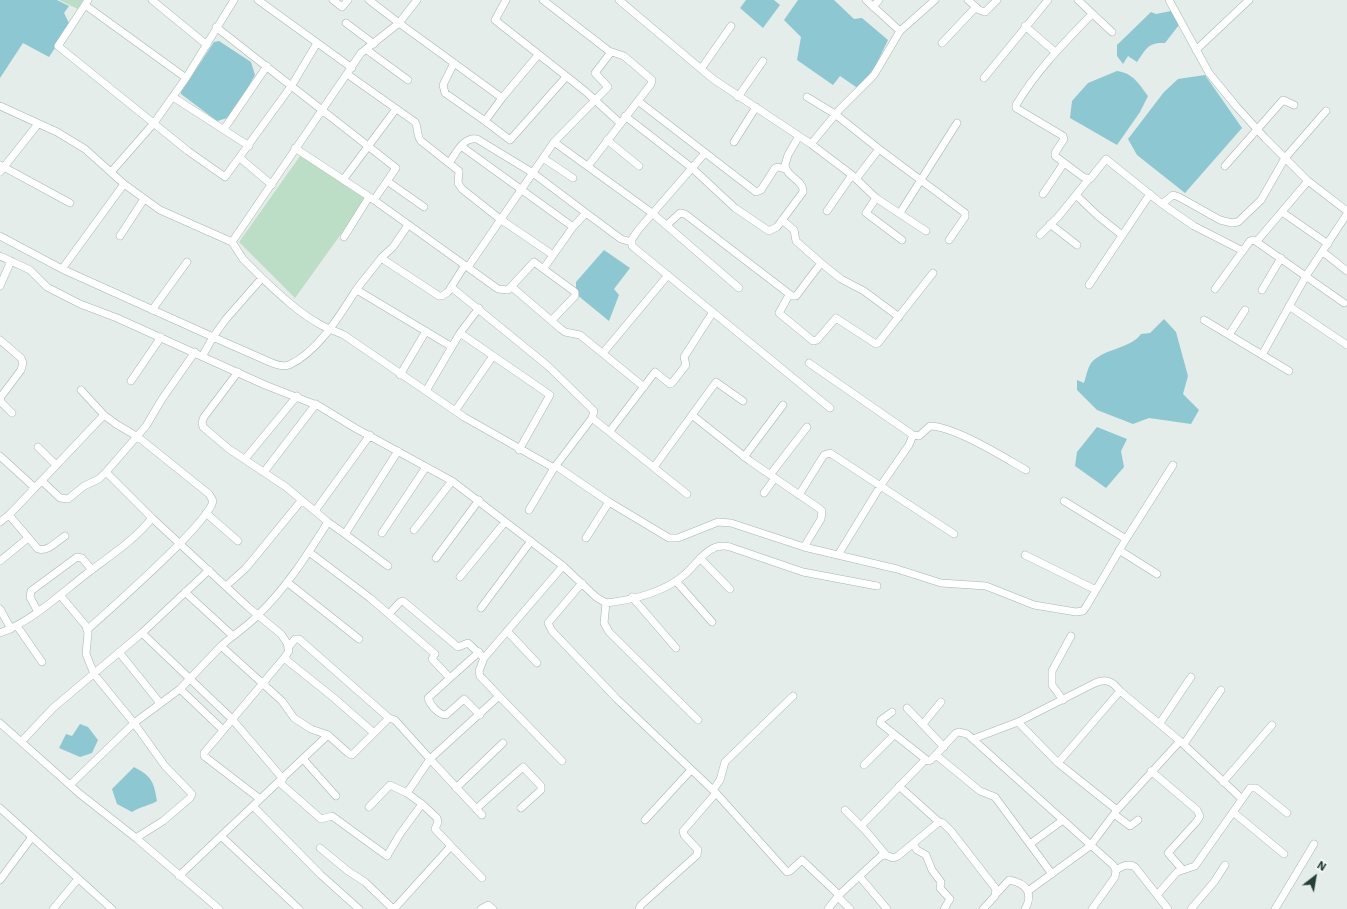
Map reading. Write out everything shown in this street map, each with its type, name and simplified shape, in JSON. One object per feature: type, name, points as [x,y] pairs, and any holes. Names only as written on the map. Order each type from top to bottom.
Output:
[{"type":"street","points":[[152,0],[207,45]]},
{"type":"street","points":[[112,171],[154,122],[173,97],[234,0]]},
{"type":"street","points":[[258,0],[317,44],[396,109],[415,122],[421,142],[459,171],[458,183],[462,189],[500,219],[553,255]]},
{"type":"street","points":[[333,0],[342,7],[348,0]]},
{"type":"street","points":[[369,0],[502,98]]},
{"type":"street","points":[[232,242],[245,221],[272,185],[295,148],[361,54],[399,23],[417,0]]},
{"type":"street","points":[[506,0],[495,20],[595,100],[620,123]]},
{"type":"street","points":[[543,0],[611,52],[624,56],[652,80],[651,84],[588,166]]},
{"type":"street","points":[[619,0],[701,69],[738,97],[756,107],[811,144],[854,177],[876,198],[926,231]]},
{"type":"street","points":[[866,0],[900,31]]},
{"type":"street","points":[[873,7],[879,0]]},
{"type":"street","points":[[811,144],[835,114],[874,75],[900,31],[935,0]]},
{"type":"street","points":[[968,0],[985,12],[997,0]]},
{"type":"street","points":[[984,78],[1025,26],[1048,0]]},
{"type":"street","points":[[1078,0],[1112,32]]},
{"type":"street","points":[[1169,0],[1209,73],[1257,129],[1285,158],[1308,181],[1347,211]]},
{"type":"street","points":[[1196,50],[1249,0]]},
{"type":"street","points":[[186,78],[87,2],[58,46],[188,151],[225,177],[292,85],[317,44]]},
{"type":"street","points":[[942,43],[976,7]]},
{"type":"street","points":[[1088,180],[1054,155],[1064,139],[1063,136],[1015,106],[1026,88],[1055,52],[1092,14]]},
{"type":"street","points":[[346,23],[374,44]]},
{"type":"street","points":[[701,69],[731,26]]},
{"type":"street","points":[[1025,26],[1055,52]]},
{"type":"street","points":[[216,27],[292,85],[396,168],[344,237]]},
{"type":"street","points":[[366,50],[408,80]]},
{"type":"street","points":[[380,258],[439,296],[445,295],[522,189],[554,142],[608,88],[595,74],[611,52]]},
{"type":"street","points":[[485,121],[538,55]]},
{"type":"street","points":[[738,97],[763,61]]},
{"type":"street","points":[[454,63],[443,85],[445,93],[485,121],[491,128],[510,140],[566,77]]},
{"type":"street","points":[[224,130],[267,66]]},
{"type":"street","points":[[173,97],[249,146]]},
{"type":"street","points":[[807,97],[835,114],[966,215],[949,240]]},
{"type":"street","points":[[625,116],[692,168],[726,200],[768,231],[773,230],[782,220],[803,192],[801,185],[785,169],[777,167],[761,190],[756,192],[704,153],[638,100]]},
{"type":"street","points":[[1225,166],[1283,100],[1286,100],[1294,105]]},
{"type":"street","points":[[0,106],[57,132],[85,149],[112,171],[124,184],[160,210],[232,242],[243,259],[287,302],[322,326],[332,328],[455,411],[519,450],[555,467],[669,538],[678,538],[705,526],[725,522],[804,547],[897,569],[941,583],[986,586],[1028,603],[1066,611],[1083,611],[1119,550],[1173,465]]},
{"type":"street","points":[[734,142],[756,107]]},
{"type":"street","points":[[343,180],[396,109]]},
{"type":"street","points":[[1162,204],[1173,195],[1220,220],[1232,223],[1238,222],[1266,193],[1285,158],[1326,111]]},
{"type":"street","points":[[900,213],[920,179],[957,123]]},
{"type":"street","points":[[38,124],[1,168],[70,203]]},
{"type":"street","points":[[785,169],[785,160],[799,136]]},
{"type":"street","points":[[449,163],[468,139],[477,139],[533,173],[617,236],[631,242],[634,248],[830,408]]},
{"type":"street","points":[[607,140],[638,166]]},
{"type":"street","points":[[554,142],[652,213],[739,288]]},
{"type":"street","points":[[462,146],[572,227]]},
{"type":"street","points":[[295,148],[372,199],[498,289],[508,290],[533,262],[544,268],[576,293],[552,320]]},
{"type":"street","points":[[827,211],[879,149]]},
{"type":"street","points":[[631,242],[652,213],[704,153]]},
{"type":"street","points":[[240,158],[272,185]]},
{"type":"street","points":[[543,158],[573,178]]},
{"type":"street","points":[[1040,235],[1106,159],[1162,204],[1197,228],[1221,238],[1243,251]]},
{"type":"street","points":[[1043,194],[1064,163]]},
{"type":"street","points":[[387,181],[424,207]]},
{"type":"street","points":[[1256,242],[1308,181]]},
{"type":"street","points":[[62,269],[124,184]]},
{"type":"street","points":[[1089,285],[1150,194]]},
{"type":"street","points":[[1076,195],[1098,216],[1122,235]]},
{"type":"street","points":[[876,198],[866,213],[902,240]]},
{"type":"street","points":[[120,236],[144,199]]},
{"type":"street","points":[[544,268],[572,227],[586,212]]},
{"type":"street","points":[[1282,212],[1328,244]]},
{"type":"street","points":[[667,225],[680,213],[685,214],[792,296],[796,296],[821,263]]},
{"type":"street","points":[[1262,355],[1306,276],[1347,214]]},
{"type":"street","points":[[782,220],[794,230],[796,241],[821,263],[841,279],[864,291],[899,317]]},
{"type":"street","points":[[1050,224],[1077,245]]},
{"type":"street","points":[[0,236],[62,269],[212,339],[281,366],[289,365],[303,356],[332,328],[380,258],[393,247],[408,225]]},
{"type":"street","points":[[1215,289],[1252,240],[1281,258],[1344,303]]},
{"type":"street","points":[[1323,252],[1347,271]]},
{"type":"street","points":[[0,256],[30,270],[47,287],[80,304],[117,318],[196,352],[204,352],[238,372],[316,404],[452,481],[479,500],[504,522],[563,566],[606,604]]},
{"type":"street","points":[[1262,290],[1281,258]]},
{"type":"street","points":[[0,286],[10,261]]},
{"type":"street","points":[[152,310],[187,262]]},
{"type":"street","points":[[789,295],[779,313],[812,341],[817,340],[836,318],[876,344],[933,273]]},
{"type":"street","points":[[603,353],[668,275]]},
{"type":"street","points":[[204,352],[226,319],[262,278]]},
{"type":"street","points":[[512,286],[565,332],[578,333],[644,386]]},
{"type":"street","points":[[451,287],[479,308],[558,375],[594,410],[592,418],[555,467],[529,510]]},
{"type":"street","points":[[357,290],[452,347]]},
{"type":"street","points":[[1289,306],[1347,345]]},
{"type":"street","points":[[426,391],[460,333],[479,308]]},
{"type":"street","points":[[1229,335],[1245,310]]},
{"type":"street","points":[[610,431],[655,372],[670,384],[672,383],[686,365],[684,357],[713,312]]},
{"type":"street","points":[[1204,320],[1289,371]]},
{"type":"street","points":[[400,375],[426,332]]},
{"type":"street","points":[[460,333],[550,395],[519,450]]},
{"type":"street","points":[[131,381],[161,337]]},
{"type":"street","points":[[0,340],[21,358],[24,363],[21,370],[0,398],[1,402],[12,413]]},
{"type":"street","points":[[42,481],[60,498],[68,499],[84,486],[99,479],[146,426],[162,399],[196,352]]},
{"type":"street","points":[[455,411],[493,356]]},
{"type":"street","points":[[810,364],[913,435],[919,436],[930,426],[941,428],[976,442],[1026,470]]},
{"type":"street","points":[[238,372],[204,417],[202,422],[203,427],[208,433],[264,472],[388,566]]},
{"type":"street","points":[[654,467],[716,382],[743,401]]},
{"type":"street","points":[[81,390],[116,424],[138,436],[211,496],[212,504],[180,544],[88,630]]},
{"type":"street","points":[[245,459],[297,396]]},
{"type":"street","points":[[264,472],[316,404]]},
{"type":"street","points":[[744,457],[783,405]]},
{"type":"street","points":[[0,522],[9,515],[42,481],[104,414]]},
{"type":"street","points":[[692,415],[744,457],[822,511],[821,519],[804,547]]},
{"type":"street","points":[[592,418],[687,494]]},
{"type":"street","points":[[764,494],[772,476],[807,427]]},
{"type":"street","points":[[315,512],[370,435]]},
{"type":"street","points":[[838,555],[881,485],[909,444],[913,435]]},
{"type":"street","points":[[38,447],[56,465]]},
{"type":"street","points":[[345,534],[398,451]]},
{"type":"street","points":[[799,495],[826,454],[830,453],[954,534]]},
{"type":"street","points":[[2,461],[35,488]]},
{"type":"street","points":[[382,533],[426,467]]},
{"type":"street","points":[[106,472],[152,518],[208,570],[258,616],[281,634],[288,648]]},
{"type":"street","points":[[414,530],[452,481]]},
{"type":"street","points":[[436,558],[479,500]]},
{"type":"street","points":[[226,586],[246,568],[301,501]]},
{"type":"street","points":[[1064,501],[1126,539]]},
{"type":"street","points":[[586,538],[609,502]]},
{"type":"street","points":[[206,513],[238,541]]},
{"type":"street","points":[[9,515],[34,546],[43,551],[65,536]]},
{"type":"street","points":[[0,633],[14,628],[38,612],[134,537],[152,518]]},
{"type":"street","points":[[70,785],[134,723],[180,688],[221,646],[258,616],[287,582],[309,552],[328,522]]},
{"type":"street","points":[[460,578],[504,522]]},
{"type":"street","points":[[0,561],[28,538]]},
{"type":"street","points":[[481,608],[531,541]]},
{"type":"street","points":[[606,604],[660,589],[676,581],[700,558],[715,547],[724,546],[803,572],[877,586]]},
{"type":"street","points":[[1119,550],[1157,574]]},
{"type":"street","points":[[309,552],[389,614],[436,654],[432,659],[450,678]]},
{"type":"street","points":[[1025,555],[1096,590]]},
{"type":"street","points":[[38,612],[30,597],[32,591],[77,557],[82,558],[92,570]]},
{"type":"street","points":[[700,558],[730,589]]},
{"type":"street","points":[[562,761],[480,676],[478,671],[484,658],[563,566]]},
{"type":"street","points":[[22,741],[53,708],[142,633],[208,570]]},
{"type":"street","points":[[676,581],[712,622]]},
{"type":"street","points":[[287,582],[359,639]]},
{"type":"street","points":[[582,583],[551,619],[548,626],[617,699],[715,792],[787,872],[790,872],[802,860],[839,896],[850,909]]},
{"type":"street","points":[[185,592],[233,636]]},
{"type":"street","points":[[60,594],[88,630],[86,654],[94,674],[134,723],[165,766],[192,794],[190,798],[163,821],[136,838]]},
{"type":"street","points":[[632,597],[676,648]]},
{"type":"street","points":[[389,614],[400,602],[404,601],[458,647],[468,643],[484,658]]},
{"type":"street","points":[[606,604],[604,623],[609,632],[698,720]]},
{"type":"street","points":[[0,609],[42,662]]},
{"type":"street","points":[[507,631],[537,663]]},
{"type":"street","points":[[142,633],[232,719],[281,781],[321,819],[332,816],[385,856],[388,855],[400,834],[422,804]]},
{"type":"street","points":[[1063,700],[1052,685],[1052,671],[1071,636]]},
{"type":"street","points":[[260,798],[204,756],[204,753],[284,658],[289,651],[288,648],[295,639],[299,639],[389,718],[395,720],[482,815]]},
{"type":"street","points":[[221,646],[282,701],[294,718],[311,729],[328,736],[352,755],[389,718]]},
{"type":"street","points":[[119,652],[160,703]]},
{"type":"street","points":[[479,652],[429,697],[429,702],[440,713],[446,715],[465,699],[480,715]]},
{"type":"street","points":[[284,658],[334,698],[374,733]]},
{"type":"street","points":[[1160,723],[1191,677]]},
{"type":"street","points":[[973,739],[1018,722],[1102,680],[1112,682],[1120,691],[1182,742],[1242,799]]},
{"type":"street","points":[[180,688],[223,730]]},
{"type":"street","points":[[1028,891],[1090,846],[1115,812],[1151,771],[1182,742],[1221,690]]},
{"type":"street","points":[[1058,763],[1120,691]]},
{"type":"street","points":[[407,793],[430,759],[500,696]]},
{"type":"street","points":[[639,909],[640,905],[697,855],[698,850],[684,835],[683,831],[715,792],[724,765],[728,759],[793,696]]},
{"type":"street","points":[[923,724],[941,702]]},
{"type":"street","points":[[907,708],[944,747]]},
{"type":"street","points":[[892,712],[880,722],[925,760],[931,760],[952,737],[959,732],[967,734],[1116,870]]},
{"type":"street","points":[[1018,722],[1058,763],[1130,826],[1138,820]]},
{"type":"street","points":[[0,723],[70,785],[136,838],[219,909]]},
{"type":"street","points":[[1223,782],[1272,725]]},
{"type":"street","points":[[864,765],[894,735]]},
{"type":"street","points":[[179,876],[254,806],[260,798],[281,781],[328,736]]},
{"type":"street","points":[[456,788],[503,743]]},
{"type":"street","points":[[936,755],[980,791],[995,797],[1052,874]]},
{"type":"street","points":[[304,760],[336,796]]},
{"type":"street","points":[[861,826],[925,760]]},
{"type":"street","points":[[476,809],[523,767],[542,786],[540,790],[521,808]]},
{"type":"street","points":[[645,820],[691,770]]},
{"type":"street","points":[[1151,771],[1197,810],[1200,816],[1168,851],[1168,854],[1182,869]]},
{"type":"street","points":[[369,807],[390,785],[407,793],[437,818],[438,822],[435,829],[482,878]]},
{"type":"street","points":[[899,786],[939,822],[943,823],[951,830],[995,887],[997,893]]},
{"type":"street","points":[[1156,894],[1182,869],[1195,866],[1242,799],[1253,786],[1287,813]]},
{"type":"street","points":[[254,806],[322,875],[359,909]]},
{"type":"street","points":[[0,808],[112,909]]},
{"type":"street","points":[[845,810],[886,855],[893,858],[939,822]]},
{"type":"street","points":[[1233,812],[1284,854]]},
{"type":"street","points":[[1030,844],[1063,820]]},
{"type":"street","points":[[221,836],[298,909]]},
{"type":"street","points":[[0,880],[32,837]]},
{"type":"street","points":[[912,844],[917,850],[926,855],[932,870],[941,882],[940,888],[950,899],[944,909]]},
{"type":"street","points":[[1275,909],[1314,844]]},
{"type":"street","points":[[320,848],[348,871],[365,882],[393,909],[451,846]]},
{"type":"street","points":[[828,909],[839,896],[881,856],[886,855]]},
{"type":"street","points":[[1116,870],[1131,864],[1168,909]]},
{"type":"street","points":[[1191,909],[1214,882],[1225,865]]},
{"type":"street","points":[[1092,909],[1115,878],[1116,870]]},
{"type":"street","points":[[860,877],[887,909]]},
{"type":"street","points":[[54,909],[78,879]]},
{"type":"street","points":[[983,909],[1009,880],[1028,891],[1030,900],[1025,909]]},
{"type":"street","points":[[481,909],[488,905],[493,909]]},
{"type":"green space","points":[[59,0],[83,0],[78,9]]},
{"type":"green space","points":[[300,156],[367,198],[295,298],[239,242]]},
{"type":"water","points":[[0,0],[57,0],[69,6],[64,13],[70,25],[49,57],[23,43],[0,78]]},
{"type":"water","points":[[746,0],[774,0],[780,5],[763,28],[740,8]]},
{"type":"water","points":[[798,0],[834,0],[854,19],[862,18],[888,40],[876,65],[859,89],[840,76],[833,85],[797,60],[801,37],[784,20]]},
{"type":"water","points":[[1171,11],[1179,25],[1165,43],[1159,43],[1148,47],[1137,62],[1128,56],[1123,64],[1117,56],[1117,45],[1151,12],[1156,14]]},
{"type":"water","points":[[219,41],[251,62],[255,75],[231,117],[217,121],[181,94],[181,92],[214,42]]},
{"type":"water","points":[[1117,71],[1123,72],[1131,77],[1138,83],[1148,96],[1140,112],[1117,145],[1070,118],[1072,101],[1088,83]]},
{"type":"water","points":[[1205,75],[1242,128],[1185,193],[1137,155],[1128,139],[1164,92],[1178,79]]},
{"type":"water","points":[[604,250],[630,268],[614,289],[619,295],[609,321],[576,294],[576,282]]},
{"type":"water","points":[[1164,319],[1176,332],[1188,376],[1183,394],[1199,410],[1191,424],[1149,418],[1133,424],[1097,410],[1077,390],[1077,380],[1084,383],[1089,366],[1097,357],[1131,343],[1141,334],[1150,333]]},
{"type":"water","points":[[1097,427],[1127,439],[1121,451],[1124,467],[1106,488],[1075,466],[1077,452]]},
{"type":"water","points":[[80,724],[88,727],[98,740],[92,753],[80,757],[59,748],[66,734],[72,736]]},
{"type":"water","points":[[134,767],[148,776],[151,780],[155,789],[157,801],[132,812],[117,804],[112,789]]}]
